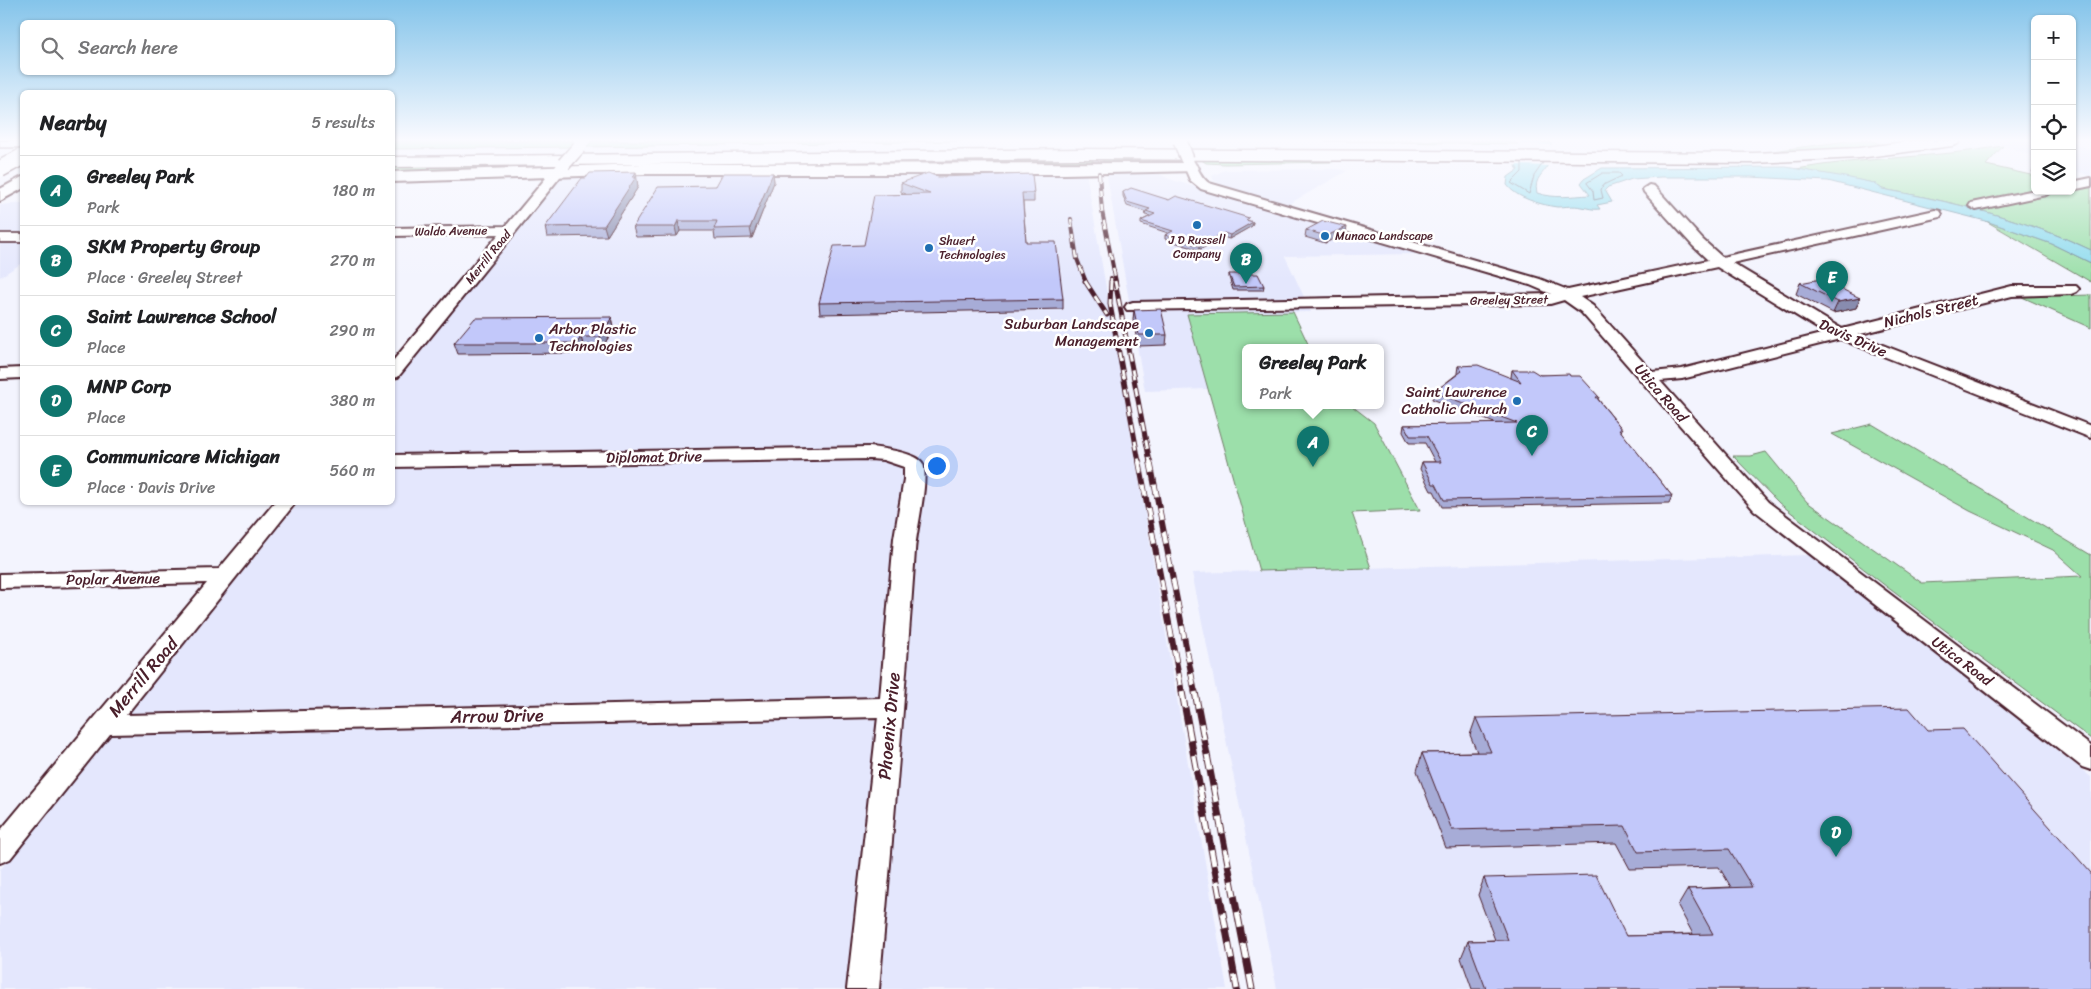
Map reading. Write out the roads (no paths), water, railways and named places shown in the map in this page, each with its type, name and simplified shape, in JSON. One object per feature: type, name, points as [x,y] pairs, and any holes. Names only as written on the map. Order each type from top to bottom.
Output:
[{"type":"main road","points":[[0,196],[11,187]]},
{"type":"street","name":"Merrill Road","points":[[395,367],[545,187]]},
{"type":"street","name":"Utica Road","points":[[1210,187],[1535,282],[1568,296],[1587,309],[1766,510],[2091,760]]},
{"type":"street","name":"Davis Drive","points":[[1649,190],[1718,261],[1839,334],[2091,432]]},
{"type":"street","points":[[1976,206],[2031,194]]},
{"type":"street","name":"Greeley Street","points":[[1133,307],[1542,300],[1568,296],[1718,261],[1936,214]]},
{"type":"street","name":"Waldo Avenue","points":[[395,232],[510,230]]},
{"type":"street","points":[[0,238],[20,238]]},
{"type":"street","name":"Nichols Street","points":[[1648,377],[1682,374],[2012,291],[2070,289]]},
{"type":"street","points":[[0,374],[20,373]]},
{"type":"street","name":"Diplomat Drive","points":[[395,461],[870,453],[886,454],[913,464]]},
{"type":"street","name":"Phoenix Drive","points":[[863,989],[892,707],[905,538],[914,479],[913,464]]},
{"type":"street","name":"Merrill Road","points":[[0,851],[284,505]]},
{"type":"street","name":"Poplar Avenue","points":[[0,582],[226,576]]},
{"type":"street","name":"Arrow Drive","points":[[103,725],[892,707]]},
{"type":"water","points":[[1509,187],[1536,187],[1537,193],[1564,197],[1590,195],[1584,187],[1608,187],[1605,190],[1612,202],[1597,205],[1600,209],[1575,206],[1557,207],[1537,203]]},
{"type":"water","points":[[1852,187],[1880,187],[1935,199],[2015,221],[2067,239],[2091,250],[2091,263],[2052,244],[1986,221]]},
{"type":"railway","points":[[1100,187],[1102,211],[1116,282]]},
{"type":"railway","points":[[1071,219],[1077,259],[1086,282]]},
{"type":"railway","points":[[1085,281],[1107,315]]},
{"type":"railway","points":[[1111,281],[1110,304],[1139,462]]},
{"type":"railway","points":[[1115,281],[1150,462]]},
{"type":"railway","points":[[1139,461],[1182,693]]},
{"type":"railway","points":[[1150,461],[1195,693]]},
{"type":"railway","points":[[1182,692],[1237,989]]},
{"type":"railway","points":[[1195,692],[1252,989]]},
{"type":"place","name":"J D Russell Company","points":[[1197,225]]},
{"type":"place","name":"Munaco Landscape","points":[[1325,236]]},
{"type":"place","name":"Shuert Technologies","points":[[929,248]]},
{"type":"place","name":"SKM Property Group","points":[[1246,284]]},
{"type":"place","name":"Communicare Michigan","points":[[1832,302]]},
{"type":"place","name":"Suburban Landscape Management","points":[[1149,333]]},
{"type":"place","name":"Arbor Plastic Technologies","points":[[539,338]]},
{"type":"place","name":"Saint Lawrence Catholic Church","points":[[1517,401]]},
{"type":"place","name":"Saint Lawrence School","points":[[1532,456]]},
{"type":"place","name":"Greeley Park","points":[[1313,467]]},
{"type":"place","name":"MNP Corp","points":[[1836,857]]}]
